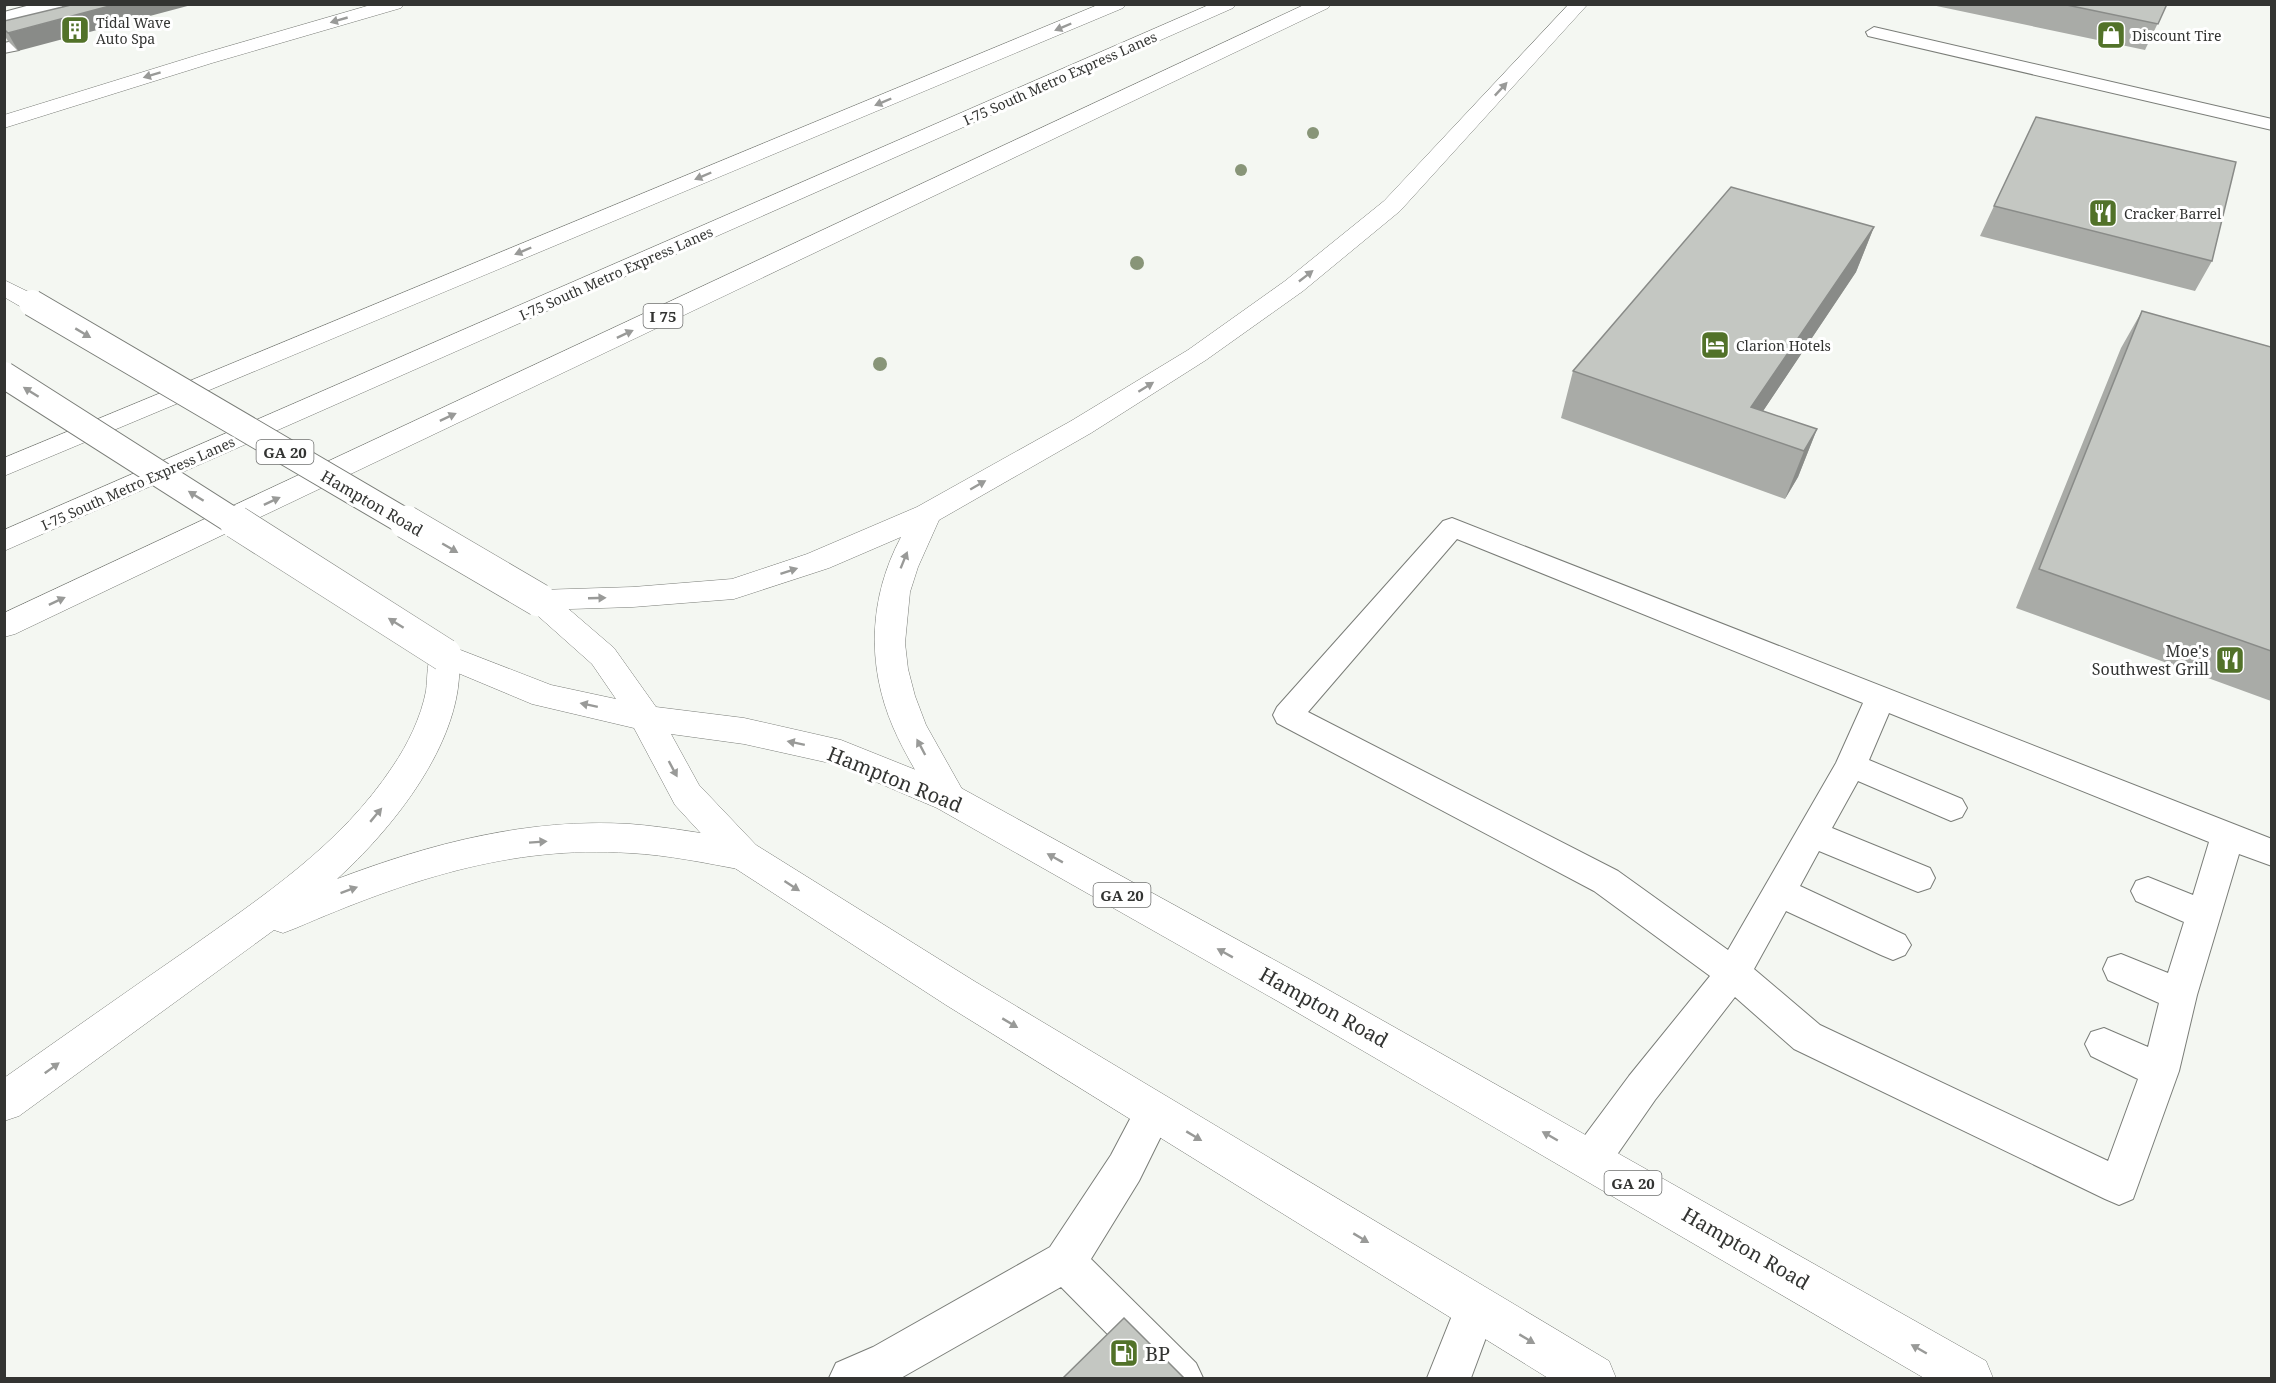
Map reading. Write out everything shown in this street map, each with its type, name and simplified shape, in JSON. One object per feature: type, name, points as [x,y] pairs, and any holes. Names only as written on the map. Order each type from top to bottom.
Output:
[{"type":"main road","points":[[4,122],[395,4]]},
{"type":"main road","points":[[4,468],[1117,4]]},
{"type":"main road","name":"I-75 South Metro Express Lanes","points":[[4,542],[1227,4]]},
{"type":"main road","name":"I 75","points":[[4,626],[1322,4]]},
{"type":"main road","points":[[539,600],[633,597],[734,589],[818,561],[927,514],[1110,409],[1197,355],[1294,286],[1392,206],[1580,4]]},
{"type":"main road","points":[[4,117],[35,111]]},
{"type":"main road","name":"Hampton Road","points":[[4,287],[539,600],[603,656],[646,718],[687,795],[743,855],[960,993],[1592,1378]]},
{"type":"main road","name":"Hampton Road","points":[[4,375],[445,655],[544,696],[646,718],[744,731],[841,753],[949,798],[1591,1159],[1969,1378]]},
{"type":"main road","points":[[927,514],[896,580],[890,617],[890,652],[896,687],[909,725],[949,798]]},
{"type":"main road","points":[[4,1102],[291,897],[337,857],[388,800],[406,775],[429,733],[441,692],[445,655]]},
{"type":"main road","points":[[237,936],[336,894],[397,872],[452,855],[522,843],[595,838],[665,842],[743,855]]},
{"type":"lane","points":[[12,12],[47,6]]},
{"type":"lane","points":[[1874,33],[2271,125]]},
{"type":"lane","points":[[2228,835],[2179,995],[2160,1071],[2120,1186],[1807,1037],[1733,973],[1606,881],[1288,715],[1452,527],[2228,835],[2271,853]]},
{"type":"lane","points":[[1591,1159],[1642,1088],[1733,973],[1851,765],[1881,697]]},
{"type":"lane","points":[[1851,765],[1951,807]]},
{"type":"lane","points":[[1811,833],[1918,878]]},
{"type":"lane","points":[[2148,891],[2203,915]]},
{"type":"lane","points":[[1779,892],[1893,945]]},
{"type":"lane","points":[[2121,969],[2179,995]]},
{"type":"lane","points":[[2104,1044],[2160,1071]]},
{"type":"lane","points":[[851,1378],[888,1362],[1065,1262],[1125,1168],[1154,1112]]},
{"type":"lane","points":[[1065,1262],[1181,1378]]},
{"type":"lane","points":[[1449,1378],[1476,1308]]},
{"type":"building","points":[[75,4],[117,4],[8,33],[4,29],[4,21]]},
{"type":"building","points":[[2062,4],[2167,4],[2158,24]]},
{"type":"building","name":"Cracker Barrel","points":[[2036,117],[2236,162],[2212,261],[1994,206]]},
{"type":"building","name":"Clarion Hotels","points":[[1731,187],[1874,227],[1751,407],[1817,429],[1804,451],[1573,371]]},
{"type":"building","points":[[2142,311],[2271,347],[2271,651],[2039,569]]},
{"type":"building","name":"BP","points":[[1124,1318],[1184,1378],[1063,1378]]},
{"type":"place","name":"Tidal Wave Auto Spa","points":[[75,30]]},
{"type":"place","name":"Discount Tire","points":[[2111,35]]},
{"type":"place","name":"Cracker Barrel","points":[[2103,213]]},
{"type":"place","name":"Clarion Hotels","points":[[1715,345]]},
{"type":"place","name":"Moe's Southwest Grill","points":[[2230,660]]},
{"type":"place","name":"BP","points":[[1124,1353]]}]
